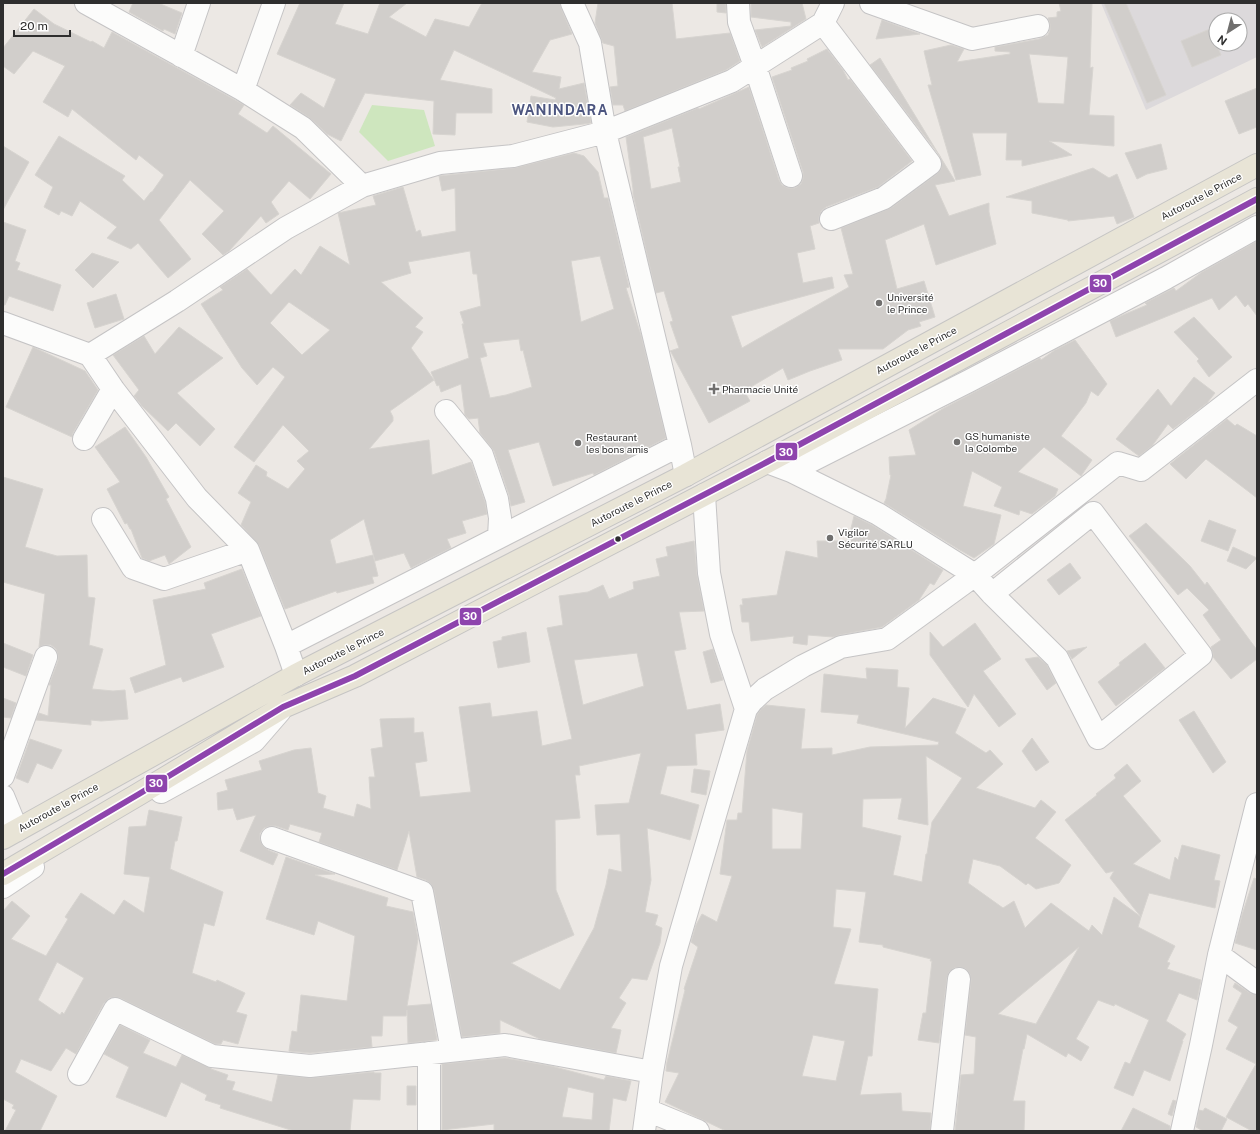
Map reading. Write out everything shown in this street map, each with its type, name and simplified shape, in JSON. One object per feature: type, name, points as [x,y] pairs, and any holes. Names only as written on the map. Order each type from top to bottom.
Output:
[{"type":"main road","name":"Autoroute le Prince","points":[[10,834],[296,676],[686,475],[1257,165]]},
{"type":"main road","points":[[3,874],[283,707],[355,676],[768,462],[1154,254],[1255,205]]},
{"type":"street","points":[[86,3],[243,90],[303,128],[362,186]]},
{"type":"street","points":[[181,56],[200,3]]},
{"type":"street","points":[[243,90],[274,3]]},
{"type":"street","points":[[572,3],[590,43],[605,132],[686,475]]},
{"type":"street","points":[[738,3],[739,22],[791,176]]},
{"type":"street","points":[[90,355],[177,301],[286,228],[362,186],[440,162],[513,156],[605,132],[732,81],[823,23],[833,3]]},
{"type":"street","points":[[871,3],[972,39],[1038,26]]},
{"type":"street","points":[[823,23],[930,164],[884,198],[832,219]]},
{"type":"street","points":[[791,471],[969,382],[1166,278],[1257,227]]},
{"type":"street","points":[[1154,254],[1166,278]]},
{"type":"street","points":[[3,323],[90,355],[113,389],[197,498],[248,550],[286,646],[296,676]]},
{"type":"street","points":[[644,1131],[652,1072],[671,966],[746,709],[752,700],[803,666],[841,647],[887,639],[975,575],[1118,463],[1141,470],[1257,380]]},
{"type":"street","points":[[84,439],[113,389]]},
{"type":"street","points":[[446,411],[482,455],[497,499],[500,518],[499,538]]},
{"type":"street","points":[[286,646],[680,445]]},
{"type":"street","points":[[768,462],[791,471],[878,514],[975,575],[992,594],[1057,658],[1098,738],[1201,655],[1094,513],[992,594]]},
{"type":"street","points":[[704,495],[709,573],[721,634],[746,709]]},
{"type":"street","points":[[103,519],[133,568],[164,579],[248,550]]},
{"type":"street","points":[[3,776],[46,657]]},
{"type":"street","points":[[3,887],[89,832],[254,741],[283,707]]},
{"type":"street","points":[[3,796],[10,834]]},
{"type":"street","points":[[1182,1131],[1218,955],[1257,804]]},
{"type":"street","points":[[272,838],[422,892],[452,1050]]},
{"type":"street","points":[[1218,955],[1257,982]]},
{"type":"street","points":[[942,1131],[959,979]]},
{"type":"street","points":[[79,1074],[114,1009],[212,1056],[310,1066],[505,1045],[652,1072]]},
{"type":"street","points":[[429,1053],[429,1131]]},
{"type":"street","points":[[647,1110],[698,1131]]},
{"type":"shaded area","points":[[1101,3],[1257,3],[1257,57],[1146,110]]},
{"type":"green space","points":[[372,105],[424,110],[435,146],[388,161],[359,132]]},
{"type":"building","points":[[133,3],[158,3],[182,13],[175,34],[164,29],[163,31],[129,12]]},
{"type":"building","points":[[300,3],[344,3],[335,24],[368,34],[380,3],[407,3],[389,17],[426,37],[435,19],[469,27],[482,3],[560,3],[572,34],[550,40],[532,72],[561,77],[559,89],[584,83],[591,123],[553,127],[527,122],[531,96],[555,100],[556,98],[454,50],[440,80],[492,89],[492,113],[456,113],[455,135],[433,134],[434,101],[365,93],[341,141],[327,134],[310,118],[290,105],[301,93],[324,108],[336,79],[277,54]]},
{"type":"building","points":[[598,3],[672,3],[676,39],[730,33],[740,61],[726,70],[625,111],[623,105],[613,105],[610,87],[618,86],[614,46],[603,43],[595,23]]},
{"type":"building","points":[[717,3],[726,3],[726,13],[717,12]]},
{"type":"building","points":[[751,3],[802,3],[806,19],[762,47],[755,30],[791,26],[791,22],[751,17]]},
{"type":"building","points":[[1059,3],[1092,3],[1090,68],[1093,67],[1089,115],[1114,116],[1114,146],[1049,141],[1072,155],[1022,166],[1022,160],[1006,160],[1007,133],[972,133],[981,175],[956,180],[928,85],[932,85],[924,51],[951,45],[964,49],[957,62],[1010,54],[1010,52],[995,51],[995,47],[1039,39],[1048,35],[1050,24],[1048,18],[1057,17],[1057,12],[1061,11]],"holes":[[[1029,54],[1068,57],[1064,104],[1038,103]]]},
{"type":"building","points":[[1104,3],[1126,3],[1166,95],[1147,103]]},
{"type":"building","points":[[34,9],[54,24],[104,48],[112,32],[237,101],[244,105],[238,114],[267,133],[273,126],[331,174],[310,199],[289,181],[271,202],[279,214],[266,223],[261,216],[229,251],[223,255],[202,234],[224,211],[190,180],[159,220],[191,259],[168,278],[138,243],[131,249],[107,238],[117,227],[80,201],[72,216],[61,211],[59,215],[44,207],[53,187],[35,175],[59,136],[125,176],[122,180],[144,201],[164,175],[139,155],[136,160],[72,109],[68,117],[43,102],[65,66],[33,51],[14,74],[3,66],[3,48]]},
{"type":"building","points":[[882,20],[920,34],[876,39]]},
{"type":"building","points":[[1208,30],[1208,52],[1220,52],[1221,55],[1192,67],[1181,41]]},
{"type":"building","points":[[827,49],[843,70],[848,80],[850,79],[912,161],[878,187],[826,207],[821,211],[819,223],[810,226],[815,249],[797,253],[803,283],[832,277],[834,288],[731,316],[742,348],[849,287],[844,275],[853,274],[841,228],[891,208],[937,174],[941,169],[942,163],[940,157],[955,181],[935,185],[949,216],[989,203],[989,212],[996,244],[936,265],[924,224],[885,240],[897,289],[924,281],[935,317],[919,322],[921,326],[908,330],[883,349],[838,349],[842,360],[788,380],[783,368],[744,391],[750,401],[709,423],[670,351],[679,348],[670,322],[673,321],[664,291],[656,293],[633,194],[626,137],[698,108],[699,109],[749,87],[779,180],[782,185],[788,188],[795,188],[801,184],[803,172],[772,77],[792,70],[791,68],[808,61],[807,59]],"holes":[[[672,128],[680,167],[678,167],[681,182],[651,189],[643,137]]]},
{"type":"building","points":[[880,58],[939,154],[870,65]]},
{"type":"building","points":[[1257,88],[1257,127],[1239,134],[1225,101]]},
{"type":"building","points":[[1161,144],[1167,169],[1147,174],[1137,179],[1125,153]]},
{"type":"building","points":[[3,146],[29,162],[3,210]]},
{"type":"building","points":[[574,153],[584,156],[598,172],[604,198],[608,198],[629,287],[626,288],[641,335],[666,438],[594,475],[593,473],[553,486],[539,442],[508,450],[525,502],[511,506],[509,495],[494,451],[480,433],[478,418],[469,419],[465,415],[461,384],[441,392],[439,385],[437,386],[431,372],[469,358],[462,324],[464,324],[460,312],[481,306],[477,274],[473,274],[470,251],[408,262],[411,273],[381,282],[423,318],[415,327],[423,332],[411,348],[434,380],[390,411],[393,421],[369,449],[429,440],[432,475],[471,462],[485,502],[487,514],[462,521],[466,533],[447,539],[451,548],[411,568],[404,553],[375,561],[364,519],[330,540],[336,564],[373,555],[378,576],[372,577],[374,583],[337,593],[336,591],[285,609],[259,545],[241,525],[251,502],[238,493],[256,465],[267,472],[266,476],[288,489],[305,469],[297,461],[309,451],[283,425],[254,462],[234,447],[285,377],[273,367],[257,385],[242,368],[201,304],[223,290],[220,287],[247,269],[271,295],[295,269],[301,275],[320,246],[350,265],[338,213],[376,205],[373,196],[403,187],[416,232],[420,230],[422,237],[456,231],[455,188],[442,191],[439,176],[514,168]],"holes":[[[600,256],[614,309],[581,322],[571,261]],[[289,302],[330,330],[302,355],[270,323]],[[519,339],[521,351],[523,350],[532,387],[490,398],[480,358],[487,356],[483,343]]]},
{"type":"building","points":[[1093,168],[1109,178],[1117,174],[1134,217],[1117,224],[1114,216],[1068,221],[1032,213],[1032,201],[1006,197]]},
{"type":"building","points":[[3,222],[26,230],[15,261],[20,263],[17,270],[61,285],[53,311],[9,296],[5,305],[3,305]]},
{"type":"building","points":[[1257,241],[1257,316],[1248,304],[1245,307],[1236,295],[1219,310],[1212,298],[1116,337],[1110,321],[1147,305],[1145,303],[1174,288],[1176,291],[1202,272]]},
{"type":"building","points":[[92,253],[119,262],[93,288],[75,270]]},
{"type":"building","points":[[116,294],[124,319],[95,328],[87,303]]},
{"type":"building","points":[[1194,317],[1232,357],[1209,377],[1197,361],[1199,359],[1174,332]]},
{"type":"building","points":[[179,327],[223,358],[177,393],[215,429],[200,446],[176,423],[168,431],[142,406],[134,396],[139,390],[113,355],[144,336],[155,354]]},
{"type":"building","points":[[1075,340],[1107,384],[1098,396],[1091,391],[1086,403],[1061,436],[1092,460],[1081,476],[1044,447],[1018,472],[1058,489],[1055,496],[1032,514],[1020,510],[1019,515],[994,506],[1002,487],[972,471],[963,506],[1001,515],[994,544],[974,558],[884,503],[891,475],[889,457],[916,455],[909,430],[944,408],[1040,358],[1041,360],[1055,350]]},
{"type":"building","points":[[33,347],[85,371],[98,390],[72,437],[6,407]]},
{"type":"building","points":[[1194,377],[1215,393],[1207,403],[1173,429],[1168,424],[1152,446],[1139,456],[1116,439],[1158,389],[1171,406]]},
{"type":"building","points":[[1227,419],[1235,426],[1237,424],[1257,436],[1257,498],[1206,459],[1186,479],[1170,464]]},
{"type":"building","points":[[125,427],[146,457],[169,497],[166,499],[191,547],[169,564],[165,555],[149,561],[142,558],[131,529],[127,523],[125,524],[107,489],[120,482],[95,447]]},
{"type":"building","points":[[3,477],[43,489],[25,547],[57,556],[87,555],[88,597],[95,598],[89,645],[103,649],[92,689],[113,691],[125,690],[128,719],[101,721],[91,720],[91,725],[36,720],[39,713],[48,716],[51,685],[49,685],[58,661],[58,655],[56,649],[51,645],[39,647],[45,594],[3,582]]},
{"type":"building","points":[[854,516],[872,525],[943,570],[934,585],[930,583],[919,600],[882,627],[833,637],[808,635],[807,645],[793,643],[794,636],[751,641],[749,622],[742,622],[740,605],[743,605],[742,599],[777,595],[786,551],[818,558],[817,541],[848,541]]},
{"type":"building","points":[[1209,520],[1236,530],[1228,551],[1201,541]]},
{"type":"building","points":[[1146,523],[1190,566],[1205,585],[1207,582],[1257,650],[1257,659],[1231,679],[1213,657],[1211,647],[1221,640],[1203,615],[1209,610],[1187,588],[1178,595],[1129,536]]},
{"type":"building","points":[[694,541],[697,575],[704,611],[679,612],[686,649],[674,651],[687,710],[720,704],[724,730],[695,734],[697,765],[667,766],[660,794],[699,805],[690,840],[647,828],[651,880],[645,912],[658,915],[655,925],[662,928],[660,943],[647,980],[632,978],[619,998],[626,1003],[611,1028],[621,1030],[616,1053],[540,1039],[500,1020],[500,1033],[462,1037],[434,890],[431,884],[426,880],[417,877],[409,831],[397,870],[319,842],[322,833],[290,824],[288,830],[276,826],[270,826],[264,828],[260,833],[260,840],[263,846],[268,850],[278,854],[273,865],[240,851],[256,815],[237,820],[233,808],[218,810],[217,793],[228,790],[225,780],[262,770],[259,761],[294,750],[311,748],[318,793],[326,796],[323,808],[354,817],[357,804],[371,809],[369,777],[375,777],[371,749],[383,747],[380,719],[414,718],[414,733],[423,732],[427,761],[415,763],[420,797],[471,792],[459,707],[490,703],[492,717],[537,711],[542,746],[572,739],[547,628],[563,625],[559,596],[588,592],[603,585],[609,599],[634,589],[633,582],[660,576],[656,559],[668,556],[666,547]],"holes":[[[637,653],[644,686],[583,705],[574,660]],[[641,753],[629,803],[595,805],[597,835],[620,834],[622,872],[609,869],[594,928],[560,990],[511,963],[574,935],[556,890],[555,820],[580,818],[575,775],[580,775],[579,766]]]},
{"type":"building","points":[[1233,547],[1257,558],[1246,569],[1227,561]]},
{"type":"building","points":[[1070,563],[1081,578],[1059,595],[1047,580]]},
{"type":"building","points":[[242,569],[261,616],[211,634],[224,667],[183,682],[181,677],[135,693],[130,678],[166,665],[153,600],[206,589],[204,583]]},
{"type":"building","points":[[975,623],[1001,659],[983,671],[1016,714],[999,727],[974,694],[968,707],[930,655],[930,632],[943,647]]},
{"type":"building","points":[[526,632],[530,662],[498,668],[493,642],[502,640],[502,637]]},
{"type":"building","points":[[3,643],[33,655],[26,676],[3,667]]},
{"type":"building","points":[[1145,643],[1165,668],[1116,706],[1098,682],[1120,665],[1119,663]]},
{"type":"building","points":[[1087,647],[1072,659],[1067,651]]},
{"type":"building","points":[[713,649],[723,680],[711,683],[703,652]]},
{"type":"building","points":[[1038,657],[1047,665],[1056,683],[1047,690],[1025,659]]},
{"type":"building","points":[[866,668],[898,670],[897,687],[909,688],[905,728],[933,698],[966,709],[955,733],[986,753],[990,750],[1003,764],[976,788],[1035,808],[1041,800],[1056,812],[1035,838],[1071,865],[1059,883],[1036,889],[1028,883],[1026,885],[1000,866],[973,859],[968,883],[1003,908],[1014,901],[1025,928],[1051,903],[1089,931],[1092,925],[1102,935],[1114,897],[1141,917],[1138,927],[1175,946],[1167,962],[1170,963],[1167,969],[1201,980],[1197,1000],[1179,993],[1166,1021],[1186,1034],[1182,1041],[1170,1081],[1144,1070],[1133,1096],[1114,1088],[1125,1062],[1130,1064],[1149,1020],[1115,1004],[1114,1006],[1098,1000],[1076,1039],[1089,1047],[1081,1061],[1068,1053],[1066,1057],[1027,1034],[1013,1101],[1025,1101],[1024,1131],[955,1131],[961,1075],[974,1074],[976,1037],[965,1035],[971,980],[970,974],[966,969],[960,967],[954,968],[949,972],[939,1043],[918,1040],[923,1013],[926,1013],[931,959],[883,947],[883,945],[859,942],[866,892],[836,889],[833,927],[851,929],[834,984],[878,989],[872,1056],[868,1056],[860,1095],[901,1093],[902,1111],[931,1113],[930,1131],[726,1131],[665,1102],[679,1073],[666,1071],[684,989],[698,947],[691,942],[696,925],[702,914],[717,922],[732,876],[720,874],[727,820],[737,820],[738,813],[742,813],[747,751],[757,715],[761,709],[766,705],[805,709],[801,749],[832,748],[832,755],[870,747],[938,745],[939,742],[857,723],[859,715],[821,712],[824,674],[867,679]],"holes":[[[926,756],[962,778],[932,822],[922,882],[893,875],[901,836],[862,827],[863,799],[902,798],[898,819],[928,825]],[[772,808],[803,813],[801,849],[772,849]],[[1079,947],[1036,1024],[998,1014]],[[813,1035],[845,1041],[836,1081],[802,1076]]]},
{"type":"building","points":[[3,698],[16,703],[11,718],[3,717]]},
{"type":"building","points":[[1194,711],[1226,762],[1213,773],[1179,720]]},
{"type":"building","points":[[1032,738],[1049,762],[1036,771],[1022,751]]},
{"type":"building","points":[[30,739],[62,750],[52,769],[37,763],[28,783],[16,778]]},
{"type":"building","points":[[1127,764],[1141,781],[1123,796],[1161,841],[1133,864],[1170,880],[1175,857],[1178,860],[1182,845],[1220,855],[1214,880],[1220,881],[1215,908],[1149,893],[1141,917],[1110,878],[1114,871],[1106,873],[1065,820],[1116,778],[1114,775]]},
{"type":"building","points":[[694,769],[710,771],[706,795],[691,792]]},
{"type":"building","points":[[149,810],[182,817],[177,841],[175,841],[170,869],[223,892],[214,926],[204,923],[192,973],[216,982],[217,980],[245,993],[236,1012],[247,1015],[238,1044],[223,1040],[221,1044],[215,1044],[120,998],[109,998],[104,1003],[76,1054],[66,1048],[51,1071],[21,1059],[15,1072],[57,1096],[40,1131],[5,1131],[16,1110],[12,1108],[14,1105],[3,1099],[3,911],[12,901],[30,916],[11,939],[46,956],[68,919],[65,917],[81,893],[114,915],[124,900],[144,913],[150,877],[124,874],[129,827],[146,826]],"holes":[[[57,962],[84,978],[64,1014],[62,1012],[60,1015],[38,1000]]]},
{"type":"building","points":[[286,857],[335,874],[315,875],[388,898],[386,906],[413,912],[418,939],[407,1006],[431,1004],[437,1040],[408,1043],[407,1010],[406,1016],[383,1016],[382,1036],[371,1036],[372,1047],[310,1053],[289,1051],[292,1031],[297,1032],[301,995],[347,1001],[355,936],[318,921],[314,935],[266,919]]},
{"type":"building","points":[[1254,878],[1257,879],[1257,950],[1235,943]]},
{"type":"building","points":[[1235,983],[1250,993],[1257,995],[1257,1131],[1252,1131],[1226,1117],[1256,1064],[1226,1049],[1238,1027],[1228,1021],[1242,993],[1233,987]]},
{"type":"building","points":[[120,1025],[150,1040],[143,1053],[176,1067],[182,1055],[211,1069],[228,1075],[226,1080],[235,1082],[232,1090],[272,1102],[278,1075],[311,1078],[374,1072],[381,1073],[380,1100],[353,1099],[350,1131],[294,1131],[220,1108],[221,1105],[205,1100],[207,1095],[181,1082],[166,1117],[116,1097],[129,1067],[104,1054]]},
{"type":"building","points":[[505,1058],[551,1066],[604,1080],[606,1076],[631,1081],[626,1101],[613,1098],[609,1131],[494,1131],[494,1124],[442,1130],[442,1064]],"holes":[[[568,1087],[594,1093],[592,1120],[562,1117]]]},
{"type":"building","points":[[407,1086],[416,1086],[416,1105],[407,1105]]},
{"type":"building","points":[[1173,1100],[1176,1101],[1172,1116],[1168,1114]]},
{"type":"building","points":[[1133,1108],[1170,1126],[1170,1131],[1121,1131]]},
{"type":"building","points":[[1205,1108],[1227,1119],[1221,1131],[1203,1131],[1196,1127],[1199,1110],[1203,1111]]},
{"type":"transit line","name":"30","points":[[3,874],[283,707],[355,676],[767,462],[1257,199]]},
{"type":"place","name":"Université le Prince","points":[[879,303]]},
{"type":"place","name":"Pharmacie Unité","points":[[714,389]]},
{"type":"place","name":"GS humaniste la Colombe","points":[[957,442]]},
{"type":"place","name":"Restaurant les bons amis","points":[[578,443]]},
{"type":"place","name":"Vigilor Sécurité SARLU","points":[[830,538]]},
{"type":"district","name":"WANINDARA","points":[[560,110]]}]
